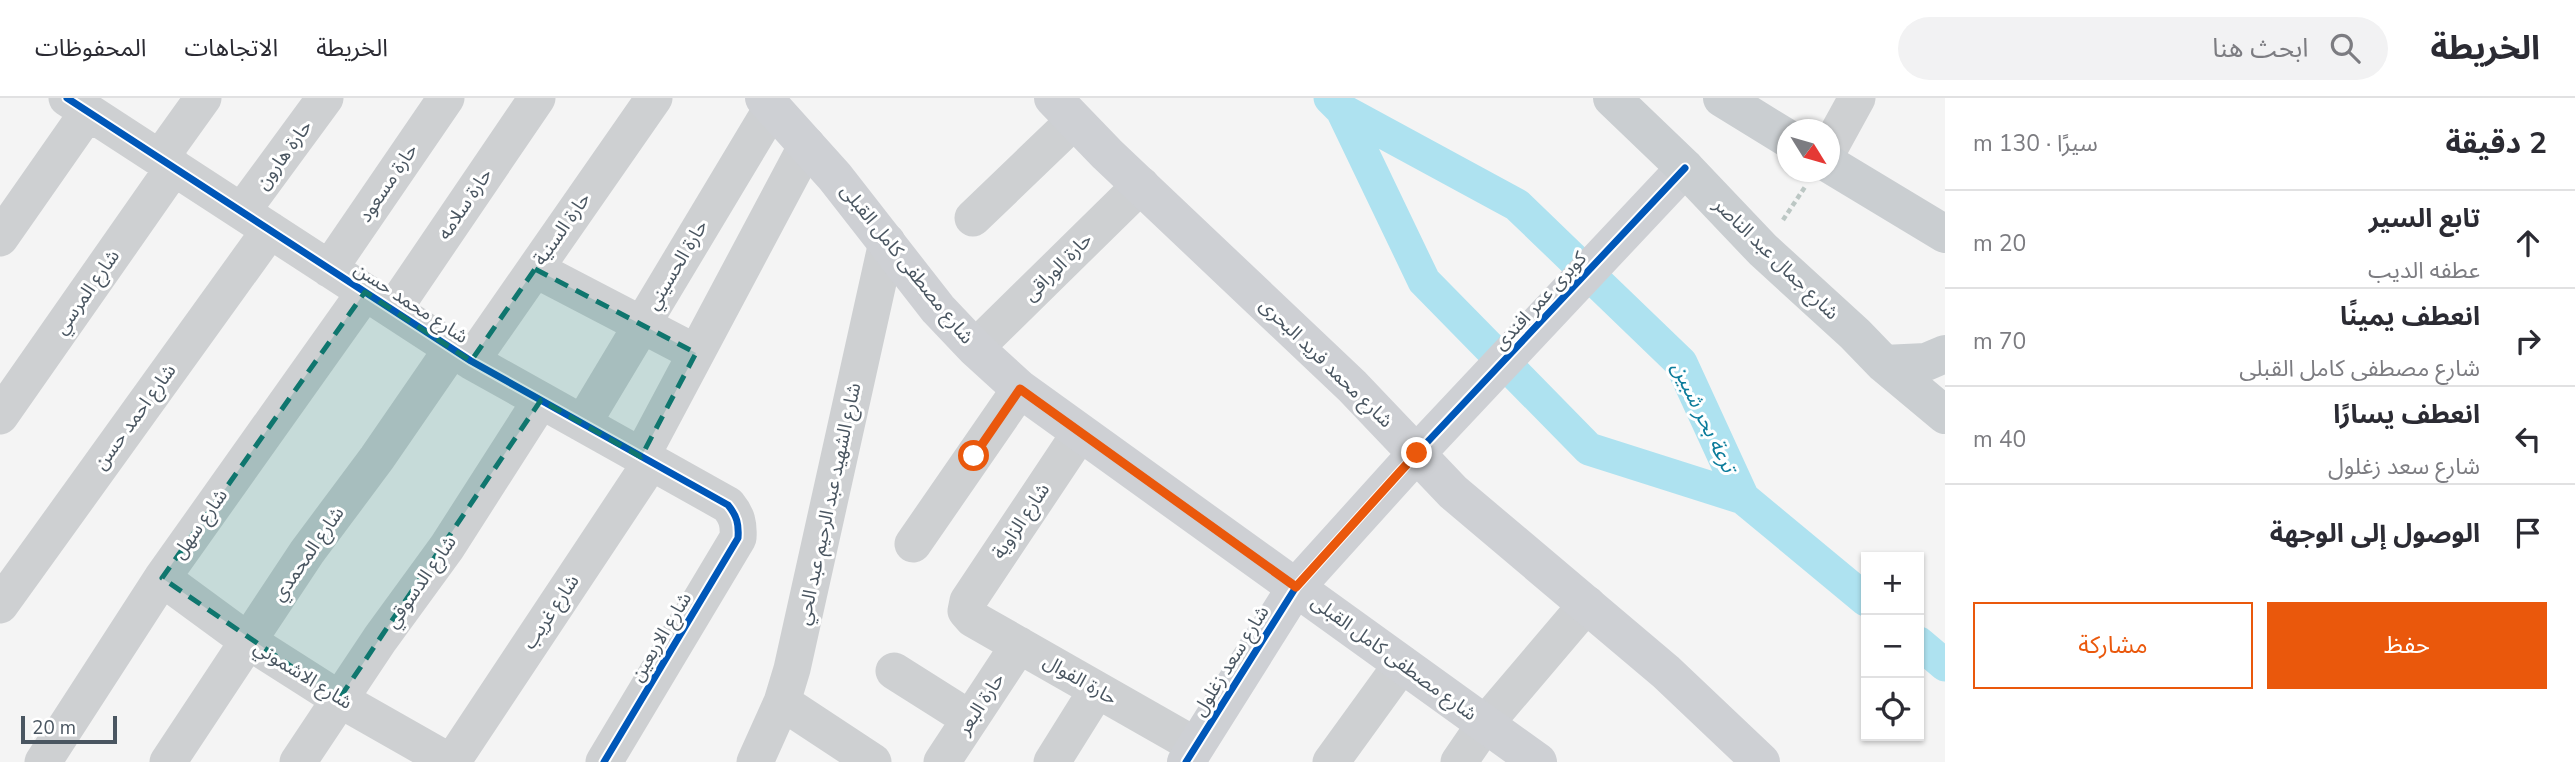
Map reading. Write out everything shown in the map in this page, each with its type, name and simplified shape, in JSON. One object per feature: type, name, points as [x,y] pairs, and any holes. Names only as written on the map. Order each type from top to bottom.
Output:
[{"type":"main road","name":"شارع جمال عبد الناصر","points":[[1612,98],[1685,168],[1763,250],[1884,364],[1945,415]]},
{"type":"main road","points":[[1722,98],[1777,132]]},
{"type":"main road","name":"شارع مصطفى كامل القبلى","points":[[768,103],[807,145],[938,309],[1020,389],[1538,762]]},
{"type":"main road","name":"شارع محمد فريد البحرى","points":[[1064,109],[1352,386],[1428,442],[1454,492],[1666,672],[1761,762]]},
{"type":"main road","name":"كوبرى عمر افندى","points":[[1428,442],[1685,168]]},
{"type":"main road","points":[[1838,182],[1945,234]]},
{"type":"main road","points":[[1884,364],[1926,362],[1945,354]]},
{"type":"main road","name":"شارع سعد زغلول","points":[[1191,754],[1296,587],[1428,442]]},
{"type":"street","name":"شارع المرسي","points":[[0,416],[167,163],[203,98]]},
{"type":"street","name":"حارة هارون","points":[[256,221],[325,98]]},
{"type":"street","name":"حارة مسعود","points":[[329,268],[446,98]]},
{"type":"street","name":"حارة سلامه","points":[[379,301],[537,98]]},
{"type":"street","name":"حارة السنية","points":[[461,355],[535,269],[654,98]]},
{"type":"street","points":[[1840,129],[1857,98]]},
{"type":"street","name":"حارة الحسيني","points":[[583,423],[768,103]]},
{"type":"street","name":"شارع محمد حسن","points":[[78,105],[461,355],[728,505],[736,514],[739,526]]},
{"type":"street","points":[[0,238],[78,105]]},
{"type":"street","points":[[973,218],[1064,109]]},
{"type":"street","name":"شارع غريب","points":[[451,762],[646,459],[696,353],[807,145]]},
{"type":"street","name":"حارة الوراقى","points":[[975,348],[1141,185]]},
{"type":"street","name":"شارع احمد حسن","points":[[0,604],[256,221]]},
{"type":"street","name":"شارع الشهيد عبد الرحيم عبد الحي","points":[[755,762],[782,702],[800,636],[887,242]]},
{"type":"street","points":[[535,269],[696,353]]},
{"type":"street","name":"شارع سهل","points":[[43,762],[162,579],[379,301]]},
{"type":"street","name":"شارع المحمدي","points":[[168,762],[307,552],[377,458],[461,355]]},
{"type":"street","points":[[913,544],[1020,389]]},
{"type":"street","name":"شارع الدسوقي","points":[[298,762],[339,699],[447,547],[541,400]]},
{"type":"street","name":"شارع الزاوية","points":[[966,611],[968,601],[1080,432]]},
{"type":"street","name":"شارع الاربعين","points":[[604,762],[733,549],[739,526]]},
{"type":"street","name":"شارع الاشموني","points":[[162,579],[248,641],[339,699],[451,762]]},
{"type":"street","points":[[1459,762],[1485,724],[1587,604]]},
{"type":"street","name":"حارة الفوال","points":[[966,611],[968,616],[1097,690],[1191,754]]},
{"type":"street","name":"حارة البعر","points":[[942,762],[1019,645]]},
{"type":"street","points":[[1331,762],[1402,664]]},
{"type":"street","points":[[894,671],[970,719]]},
{"type":"street","points":[[1052,762],[1097,690]]},
{"type":"street","points":[[782,702],[873,762]]},
{"type":"path","points":[[1763,250],[1812,182]]},
{"type":"highlighted area","points":[[535,269],[696,353],[641,457],[541,400],[339,699],[162,578],[365,292],[471,361]]},
{"type":"waterway","name":"ترعة بحر شبين","points":[[1330,98],[1342,110],[1517,205],[1681,363],[1743,498],[1861,596]]},
{"type":"waterway","points":[[1342,110],[1424,281],[1589,449],[1743,498]]},
{"type":"waterway","name":"ترعة بحر شبين","points":[[1924,647],[1945,665]]},
{"type":"cycle path","points":[[67,98],[471,361],[728,505],[737,520],[738,538],[604,762]]},
{"type":"cycle path","points":[[1186,762],[1296,587],[1417,453],[1685,168]]},
{"type":"route","points":[[974,456],[1020,389],[1296,587],[1417,453]]}]
